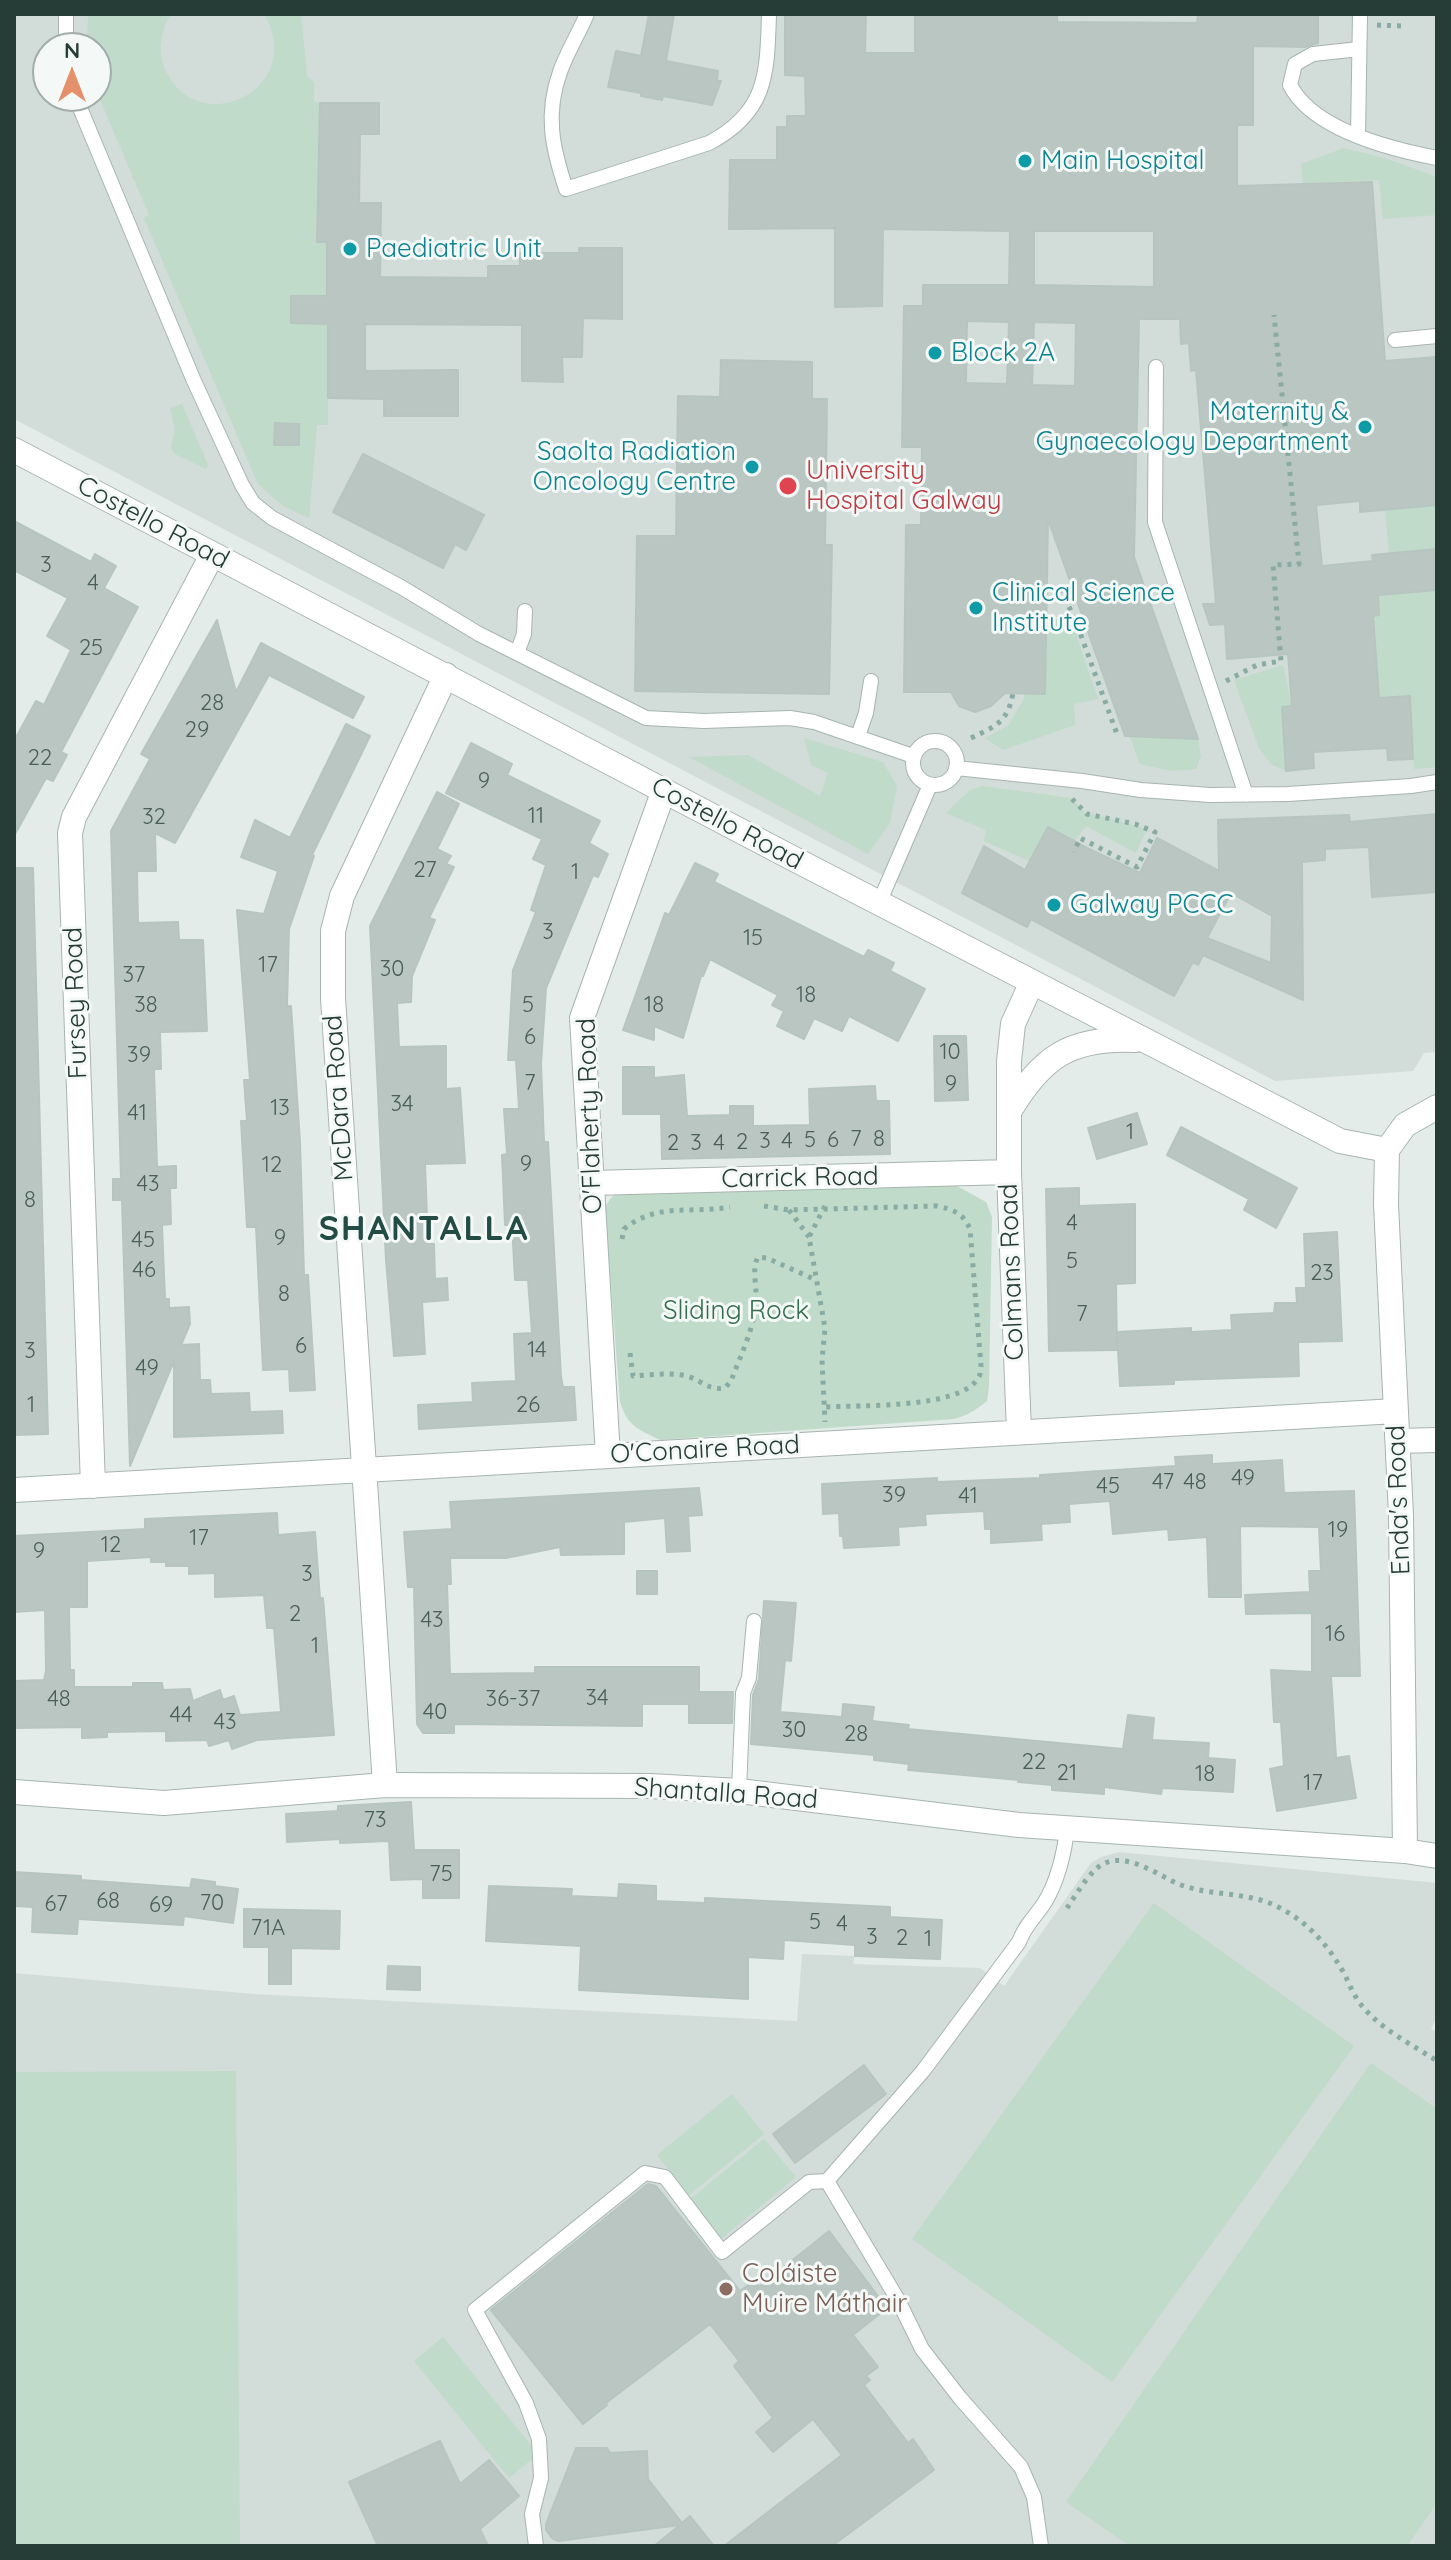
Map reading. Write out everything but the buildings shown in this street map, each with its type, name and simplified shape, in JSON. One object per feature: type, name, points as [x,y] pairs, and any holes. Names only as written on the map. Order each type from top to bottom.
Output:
[{"type":"street","name":"Costello Road","points":[[14,450],[1340,1141],[1387,1150]]},
{"type":"street","name":"Fursey Road","points":[[93,1486],[70,833],[74,817],[212,555]]},
{"type":"street","name":"McDara Road","points":[[385,1785],[333,998],[333,931],[342,896],[446,675]]},
{"type":"street","name":"O'Flaherty Road","points":[[608,1456],[582,1018],[664,790]]},
{"type":"street","name":"Colmans Road","points":[[1019,1432],[1009,1112],[1013,1024],[1032,982]]},
{"type":"street","points":[[1009,1112],[1047,1061],[1078,1044],[1111,1039],[1143,1040]]},
{"type":"street","points":[[1387,1150],[1405,1125],[1437,1107]]},
{"type":"street","name":"Enda's Road","points":[[1387,1150],[1386,1192],[1401,1516],[1405,1851]]},
{"type":"street","name":"Carrick Road","points":[[592,1183],[1009,1172]]},
{"type":"street","name":"O'Conaire Road","points":[[14,1490],[1396,1411]]},
{"type":"street","points":[[1398,1441],[1437,1440]]},
{"type":"street","name":"Shantalla Road","points":[[14,1792],[137,1803],[191,1803],[385,1785],[650,1786],[739,1791],[1019,1825],[1405,1851],[1437,1856]]},
{"type":"lane","points":[[587,14],[561,69],[552,100],[550,127],[566,189],[709,143],[729,133],[746,115],[765,81],[769,14]]},
{"type":"lane","points":[[1358,135],[1360,14]]},
{"type":"lane","points":[[1359,49],[1313,54],[1295,64],[1290,85],[1301,103],[1314,114],[1358,135],[1437,158]]},
{"type":"lane","points":[[82,112],[194,381],[242,485],[253,503],[272,518],[401,587],[479,634],[646,718],[704,721],[790,718],[814,722],[913,756]]},
{"type":"lane","points":[[1395,340],[1437,336]]},
{"type":"lane","points":[[1156,367],[1155,522],[1246,795]]},
{"type":"lane","points":[[517,653],[524,634],[525,611]]},
{"type":"lane","points":[[858,736],[866,713],[871,681]]},
{"type":"lane","points":[[944,742],[955,753],[956,768],[950,779],[930,785],[917,777],[912,764],[913,756],[922,744],[944,742]]},
{"type":"lane","points":[[956,768],[1141,790],[1246,795],[1437,782]]},
{"type":"lane","points":[[879,903],[930,785]]},
{"type":"lane","points":[[739,1791],[743,1693],[749,1678],[754,1621]]},
{"type":"lane","points":[[536,2546],[532,2514],[541,2478],[539,2439],[526,2403],[475,2310],[645,2173],[665,2177],[722,2252],[809,2182],[827,2181],[923,2071],[1019,1942],[1024,1929],[1045,1903],[1064,1851],[1067,1827]]},
{"type":"lane","points":[[827,2181],[898,2300],[922,2349],[1021,2467],[1034,2497],[1041,2546]]},
{"type":"path","points":[[1225,682],[1257,665],[1281,661],[1273,565],[1299,564],[1274,315]]},
{"type":"path","points":[[1060,589],[1075,619],[1117,734]]},
{"type":"path","points":[[971,738],[1002,721],[1009,712],[1013,693]]},
{"type":"path","points":[[1071,798],[1087,814],[1135,824],[1155,832],[1137,867],[1080,838],[1074,852]]},
{"type":"path","points":[[809,1237],[825,1208],[832,1177]]},
{"type":"path","points":[[621,1244],[624,1229],[647,1213],[709,1211],[734,1206]]},
{"type":"path","points":[[762,1206],[789,1210],[937,1206],[954,1210],[965,1218],[970,1229],[981,1366],[978,1378],[969,1387],[944,1399],[825,1407]]},
{"type":"path","points":[[789,1210],[809,1237],[825,1328],[822,1360],[824,1443]]},
{"type":"path","points":[[602,1349],[629,1347],[633,1376],[688,1376],[709,1388],[725,1388],[731,1381],[753,1320],[755,1263],[758,1257],[816,1280]]},
{"type":"path","points":[[1062,1915],[1094,1870],[1115,1861],[1140,1865],[1198,1890],[1264,1900],[1304,1923],[1322,1941],[1335,1957],[1362,2006],[1372,2016],[1437,2061]]},
{"type":"shaded area","name":"University Hospital Galway","points":[[14,14],[1437,14],[1437,1052],[1424,1053],[1413,1071],[1275,1081],[14,419]]},
{"type":"shaded area","name":"Coláiste Muire Máthair","points":[[1119,1852],[1437,1883],[1437,2017],[1431,2029],[1437,2032],[1437,2546],[14,2546],[14,1973],[254,1994],[797,2021],[802,1954],[855,1956],[853,1964],[980,1968],[1004,1986],[1091,1863]]},
{"type":"green space","points":[[88,14],[171,14],[161,40],[164,67],[179,89],[199,101],[221,104],[242,98],[260,85],[271,66],[274,42],[265,15],[301,14],[307,76],[314,82],[314,102],[320,103],[317,241],[327,242],[327,296],[291,296],[328,324],[328,425],[317,425],[309,518],[283,506],[258,484],[144,218],[149,215],[105,112],[112,112],[112,32],[87,32]]},
{"type":"green space","points":[[1344,148],[1388,159],[1437,177],[1437,215],[1383,219],[1379,180],[1303,183],[1301,164]]},
{"type":"green space","points":[[182,404],[208,465],[206,469],[175,454],[171,448],[175,429],[170,408]]},
{"type":"green space","points":[[1437,505],[1437,549],[1389,553],[1385,510]]},
{"type":"green space","points":[[1437,590],[1437,767],[1414,769],[1410,697],[1379,698],[1373,616],[1379,615],[1378,595]]},
{"type":"green space","points":[[1070,616],[1098,699],[1074,704],[1075,725],[1003,750],[985,738],[1009,725],[1023,700],[1046,623]]},
{"type":"green space","points":[[1283,665],[1292,706],[1286,771],[1271,764],[1259,748],[1234,680]]},
{"type":"green space","points":[[1130,737],[1198,739],[1201,756],[1196,769],[1171,771],[1140,764]]},
{"type":"green space","points":[[804,738],[883,762],[897,786],[890,823],[868,854],[689,757],[748,755],[820,796],[828,773],[811,765]]},
{"type":"green space","points":[[982,786],[1071,798],[1085,812],[1147,829],[1136,853],[1086,826],[1074,841],[1048,827],[1029,861],[984,841],[986,830],[946,813],[969,791]]},
{"type":"green space","name":"Sliding Rock","points":[[957,1186],[986,1202],[992,1217],[989,1387],[987,1401],[979,1407],[954,1419],[660,1440],[630,1422],[620,1402],[605,1208],[615,1195],[631,1190]]},
{"type":"green space","points":[[1154,1903],[1354,2046],[1112,2382],[912,2239]]},
{"type":"green space","points":[[1371,2063],[1437,2109],[1437,2503],[1407,2546],[1130,2546],[1066,2502]]},
{"type":"green space","points":[[236,2071],[240,2546],[14,2546],[14,2072]]},
{"type":"green space","points":[[732,2094],[764,2134],[689,2195],[657,2155]]},
{"type":"green space","points":[[764,2139],[796,2177],[721,2239],[689,2200]]},
{"type":"green space","points":[[443,2337],[538,2454],[509,2478],[414,2361]]},
{"type":"place","name":"Main Hospital","points":[[1025,161]]},
{"type":"place","name":"Paediatric Unit","points":[[350,249]]},
{"type":"place","name":"Block 2A","points":[[935,353]]},
{"type":"place","name":"Maternity & Gynaecology Department","points":[[1365,427]]},
{"type":"place","name":"Saolta Radiation Oncology Centre","points":[[752,467]]},
{"type":"place","name":"University Hospital Galway","points":[[788,486]]},
{"type":"place","name":"Clinical Science Institute","points":[[976,608]]},
{"type":"place","name":"Galway PCCC","points":[[1054,905]]},
{"type":"place","name":"Coláiste Muire Máthair","points":[[726,2289]]},
{"type":"district","name":"SHANTALLA","points":[[424,1230]]}]
